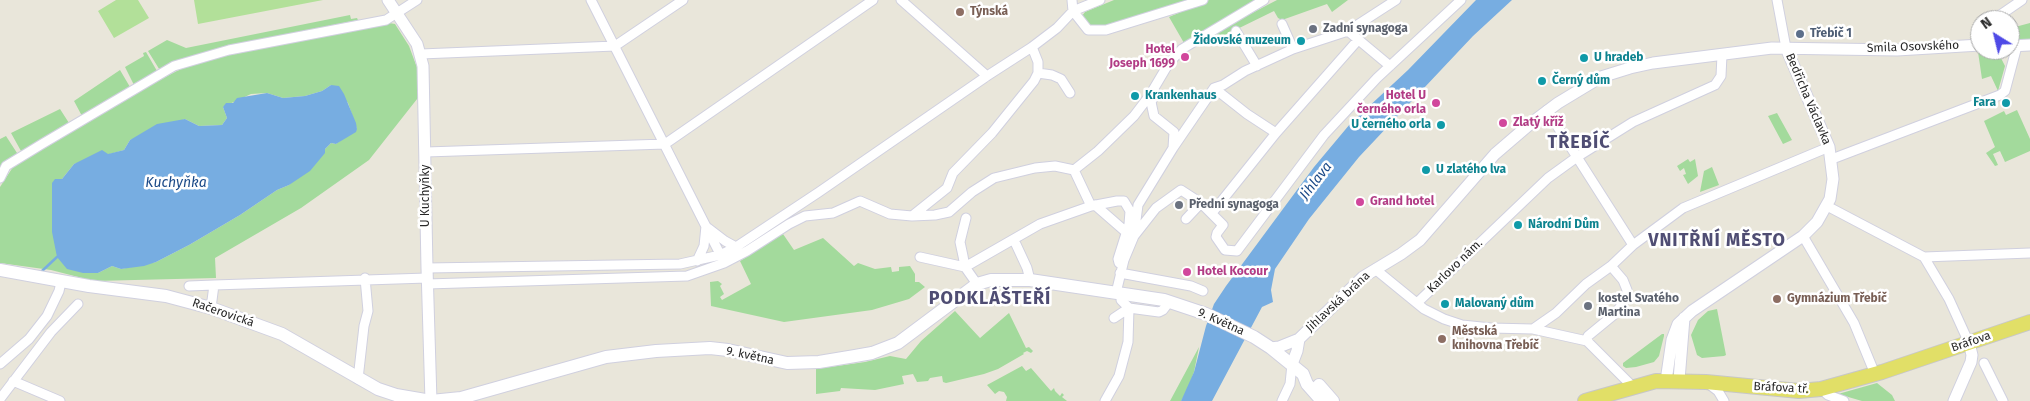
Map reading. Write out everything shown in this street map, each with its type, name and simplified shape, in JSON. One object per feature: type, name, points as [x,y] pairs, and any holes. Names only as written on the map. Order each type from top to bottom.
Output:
[{"type":"main road","name":"Račerovická","points":[[0,270],[61,282],[166,296],[212,308],[282,334],[358,379],[396,395],[431,401]]},
{"type":"main road","name":"9. května","points":[[431,401],[461,398],[606,357],[648,352],[710,348],[787,363],[819,362],[872,353],[898,343],[977,284],[990,280],[1030,280],[1120,296]]},
{"type":"main road","name":"9. Května","points":[[1120,296],[1169,302],[1224,321],[1271,348],[1303,374]]},
{"type":"main road","name":"Bráfova","points":[[1913,362],[2030,322]]},
{"type":"main road","name":"Bráfova tř.","points":[[1585,401],[1656,381],[1706,382],[1799,391],[1821,389],[1913,362]]},
{"type":"main road","points":[[1303,374],[1307,384],[1322,401]]},
{"type":"main road","points":[[1303,374],[1313,378],[1333,401]]},
{"type":"street","name":"U Kuchyňky","points":[[388,0],[421,54],[425,89],[427,277],[431,401]]},
{"type":"street","points":[[0,178],[6,166],[174,66],[229,50],[386,20],[417,0]]},
{"type":"street","points":[[591,0],[666,144],[722,259]]},
{"type":"street","points":[[421,54],[615,46],[683,0]]},
{"type":"street","points":[[426,152],[666,144],[873,0]]},
{"type":"street","points":[[901,0],[988,76]]},
{"type":"street","points":[[1072,0],[1073,11],[1088,30],[1106,30],[1203,0]]},
{"type":"street","points":[[189,286],[365,278],[687,276],[709,269],[736,247],[1032,48],[1057,28],[1073,11],[1100,0]]},
{"type":"street","points":[[1074,170],[1098,151],[1134,116],[1150,95],[1169,63],[1182,49],[1264,0]]},
{"type":"street","points":[[1169,302],[1159,312],[1129,308],[1114,318],[1120,296],[1118,259],[1130,234],[1138,205],[1173,148],[1214,88],[1224,85],[1245,71],[1293,49],[1348,31],[1396,0]]},
{"type":"street","points":[[1130,234],[1156,208],[1181,190],[1201,203],[1223,225],[1216,237],[1225,250],[1237,251],[1324,135],[1390,66],[1461,0]]},
{"type":"street","points":[[1777,0],[1786,48]]},
{"type":"street","points":[[2008,10],[2022,0]]},
{"type":"street","points":[[1282,24],[1293,49]]},
{"type":"street","points":[[1236,31],[1257,66]]},
{"type":"street","points":[[1348,31],[1390,66]]},
{"type":"street","points":[[1212,213],[1276,133],[1358,40]]},
{"type":"street","name":"Smila Osovského","points":[[1722,55],[1772,48],[1898,50],[1970,46]]},
{"type":"street","points":[[912,216],[947,188],[953,173],[992,133],[1034,81],[1038,73],[1038,62],[1032,48]]},
{"type":"street","name":"Bedřicha Václavka","points":[[1673,381],[1675,329],[1684,318],[1803,236],[1817,222],[1827,206],[1832,188],[1832,159],[1829,147],[1786,48]]},
{"type":"street","points":[[1375,269],[1420,240],[1495,154],[1547,110],[1589,84],[1615,72],[1653,63],[1722,55]]},
{"type":"street","name":"Karlovo nám.","points":[[1375,269],[1417,304],[1548,178],[1577,157],[1633,122],[1715,85],[1722,76],[1722,55]]},
{"type":"street","points":[[1832,159],[2000,94],[2005,91],[2011,60]]},
{"type":"street","points":[[1169,63],[1172,68],[1151,102],[1154,116],[1174,132],[1173,148]]},
{"type":"street","points":[[1038,73],[1052,75],[1061,79],[1070,93]]},
{"type":"street","points":[[1214,88],[1247,114],[1276,133]]},
{"type":"street","points":[[1547,110],[1632,245]]},
{"type":"street","points":[[1533,329],[1556,313],[1586,284],[1611,266],[1632,245],[1683,208],[1829,147]]},
{"type":"street","points":[[427,277],[680,264],[722,259],[747,252],[789,224],[805,216],[833,213],[860,201],[890,214],[934,215],[949,212],[983,184],[1000,176],[1035,168],[1056,166],[1074,170],[1093,206],[1130,234]]},
{"type":"street","points":[[920,257],[965,267],[1040,224],[1093,206],[1124,201],[1130,211],[1130,234]]},
{"type":"street","points":[[1186,219],[1201,203]]},
{"type":"street","points":[[1827,206],[1924,257],[2030,253]]},
{"type":"street","points":[[966,218],[960,242],[965,267],[977,284]]},
{"type":"street","points":[[706,226],[736,247]]},
{"type":"street","points":[[697,261],[704,246],[706,226]]},
{"type":"street","points":[[1803,236],[1854,323],[1875,374]]},
{"type":"street","points":[[1014,240],[1027,268],[1030,280]]},
{"type":"street","points":[[1924,257],[1950,299],[1970,342],[1971,362],[1954,401]]},
{"type":"street","points":[[1587,341],[1588,336],[1616,313],[1626,298],[1627,290],[1623,280],[1611,266]]},
{"type":"street","name":"Jihlavská brána","points":[[1292,364],[1299,339],[1363,277],[1375,269]]},
{"type":"street","points":[[1120,271],[1191,286],[1203,291]]},
{"type":"street","points":[[358,379],[364,326],[368,311],[365,278]]},
{"type":"street","points":[[0,364],[29,339],[47,316],[61,282]]},
{"type":"street","points":[[212,308],[214,286]]},
{"type":"street","points":[[1105,401],[1119,376],[1128,342],[1129,308],[1120,296]]},
{"type":"street","points":[[0,400],[40,345],[78,304]]},
{"type":"street","points":[[1417,304],[1444,319],[1462,325],[1533,329],[1587,341],[1633,387]]},
{"type":"street","points":[[29,339],[40,345]]},
{"type":"street","points":[[1271,348],[1299,339]]},
{"type":"street","points":[[1984,363],[2004,401]]},
{"type":"street","points":[[1282,401],[1290,384],[1292,364]]},
{"type":"street","points":[[13,382],[60,401]]},
{"type":"street","points":[[1706,382],[1718,391],[1724,401]]},
{"type":"street","points":[[1821,389],[1828,395],[1844,401]]},
{"type":"green space","points":[[116,0],[138,0],[149,18],[114,38],[98,11]]},
{"type":"green space","points":[[194,0],[323,0],[198,24]]},
{"type":"green space","points":[[1114,0],[1195,0],[1108,27],[1091,27],[1082,16],[1085,12]]},
{"type":"green space","points":[[1209,0],[1260,0],[1184,43],[1169,17]]},
{"type":"green space","points":[[1277,0],[1348,0],[1332,12],[1327,4],[1282,20],[1278,18],[1274,11],[1225,35],[1205,40],[1210,35]]},
{"type":"green space","points":[[350,15],[351,19],[357,18],[358,20],[222,47],[183,59],[161,72],[148,51],[167,40],[186,48]]},
{"type":"green space","points":[[389,23],[395,24],[409,46],[419,73],[421,94],[369,160],[301,208],[215,258],[216,278],[94,281],[51,270],[0,263],[0,187],[13,167],[165,77],[183,68],[225,56]],"holes":[[[331,85],[348,103],[357,129],[336,144],[331,143],[289,185],[277,190],[240,215],[189,245],[156,262],[121,269],[112,266],[98,273],[83,273],[62,179],[74,164],[124,150],[130,140],[185,119],[199,126],[222,125],[227,118],[223,107],[251,94],[267,93],[283,98],[305,96],[322,91]]]},
{"type":"green space","points":[[2030,23],[2030,40],[2020,40],[2020,26]]},
{"type":"green space","points":[[146,52],[157,71],[134,85],[125,67],[144,56],[143,53]]},
{"type":"green space","points":[[1979,60],[2002,60],[2005,66],[1998,91],[1991,76],[1982,79]]},
{"type":"green space","points":[[120,70],[130,87],[82,116],[74,101]]},
{"type":"green space","points":[[60,109],[69,123],[23,152],[21,151],[11,133]]},
{"type":"green space","points":[[2017,110],[2030,139],[2030,151],[2005,162],[2000,151],[1993,154],[1998,165],[1995,166],[1986,153],[1995,147],[1984,121],[2004,111],[2006,115]]},
{"type":"green space","points":[[1777,113],[1792,140],[1783,144],[1768,116]]},
{"type":"green space","points":[[6,136],[17,153],[0,172],[0,139]]},
{"type":"green space","points":[[1688,159],[1690,162],[1695,159],[1698,176],[1688,184],[1683,175],[1686,174],[1684,168],[1680,171],[1677,166]]},
{"type":"green space","points":[[1712,167],[1719,185],[1700,192],[1704,171]]},
{"type":"green space","points":[[783,234],[794,250],[823,238],[854,266],[858,263],[875,269],[891,267],[892,272],[899,271],[899,267],[910,266],[915,274],[915,282],[919,282],[925,287],[909,299],[872,310],[784,322],[711,306],[710,282],[718,281],[722,284],[720,286],[724,294],[720,297],[722,300],[751,284],[740,261]]},
{"type":"green space","points":[[1717,309],[1726,355],[1702,358],[1697,355],[1691,335],[1698,320],[1708,311]]},
{"type":"green space","points":[[955,311],[980,338],[1009,313],[1026,348],[1029,347],[1033,351],[1031,353],[1027,351],[1023,353],[998,369],[946,383],[943,382],[942,376],[930,378],[928,381],[917,382],[913,374],[902,376],[904,384],[875,390],[841,388],[840,391],[816,394],[816,369],[865,362],[890,356],[906,359],[921,341]]},
{"type":"green space","points":[[1662,334],[1664,336],[1659,356],[1654,362],[1636,367],[1626,368],[1623,366],[1623,363]]},
{"type":"green space","points":[[1199,347],[1194,372],[1187,391],[1181,401],[1170,401]]},
{"type":"green space","points":[[1022,366],[1026,371],[1031,368],[1051,391],[1054,388],[1060,396],[1062,393],[1064,395],[1062,397],[1067,401],[1006,401],[1007,397],[1004,392],[999,391],[995,394],[987,385]]},
{"type":"green space","points":[[1877,383],[1892,395],[1895,401],[1862,401],[1838,394]]},
{"type":"water","name":"Jihlava","points":[[1476,0],[1512,0],[1473,36],[1359,157],[1309,219],[1275,269],[1271,290],[1273,302],[1262,307],[1212,401],[1181,401],[1194,372],[1214,304],[1226,286],[1314,167],[1350,124],[1408,70]]},
{"type":"water","name":"Kuchyňka","points":[[331,85],[339,86],[344,94],[356,123],[356,132],[336,144],[331,143],[310,171],[289,185],[277,190],[240,215],[189,245],[144,266],[121,269],[112,266],[98,273],[83,273],[67,269],[57,257],[52,232],[52,183],[55,179],[62,179],[74,164],[102,150],[108,154],[124,150],[130,140],[157,124],[185,119],[199,126],[222,125],[227,118],[223,107],[226,103],[233,103],[237,98],[267,93],[283,98],[305,96],[322,91]]},
{"type":"waterway","points":[[42,271],[57,257]]},
{"type":"place","name":"Týnská","points":[[960,12]]},
{"type":"place","name":"Zadní synagoga","points":[[1313,29]]},
{"type":"place","name":"Třebíč 1","points":[[1800,34]]},
{"type":"place","name":"Židovské muzeum","points":[[1301,41]]},
{"type":"place","name":"Hotel Joseph 1699","points":[[1185,57]]},
{"type":"place","name":"U hradeb","points":[[1584,58]]},
{"type":"place","name":"Černý dům","points":[[1542,81]]},
{"type":"place","name":"Krankenhaus","points":[[1135,96]]},
{"type":"place","name":"Hotel U černého orla","points":[[1436,103]]},
{"type":"place","name":"Fara","points":[[2006,103]]},
{"type":"place","name":"Zlatý kříž","points":[[1503,123]]},
{"type":"place","name":"U černého orla","points":[[1441,125]]},
{"type":"place","name":"U zlatého lva","points":[[1426,170]]},
{"type":"place","name":"Grand hotel","points":[[1360,202]]},
{"type":"place","name":"Přední synagoga","points":[[1179,205]]},
{"type":"place","name":"Národní Dům","points":[[1518,225]]},
{"type":"place","name":"Hotel Kocour","points":[[1187,272]]},
{"type":"place","name":"Gymnázium Třebíč","points":[[1777,299]]},
{"type":"place","name":"Malovaný dům","points":[[1445,304]]},
{"type":"place","name":"kostel Svatého Martina","points":[[1588,306]]},
{"type":"place","name":"Městská knihovna Třebíč","points":[[1442,339]]},
{"type":"district","name":"TŘEBÍČ","points":[[1579,143]]},
{"type":"district","name":"VNITŘNÍ MĚSTO","points":[[1717,241]]},
{"type":"district","name":"PODKLÁŠTEŘÍ","points":[[990,299]]}]
